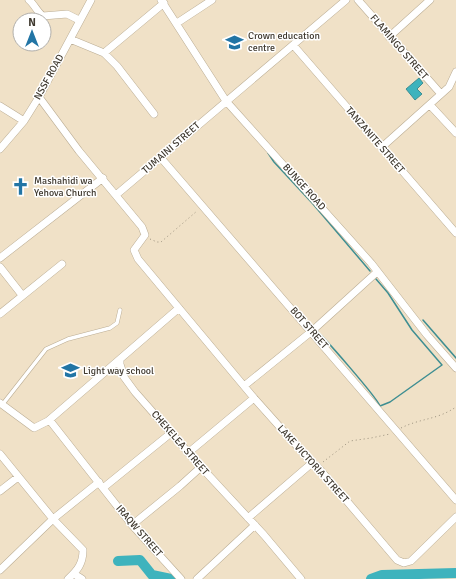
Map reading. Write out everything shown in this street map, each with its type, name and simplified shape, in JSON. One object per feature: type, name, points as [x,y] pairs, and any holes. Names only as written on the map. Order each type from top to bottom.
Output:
[{"type":"street","points":[[29,0],[36,5],[40,14],[43,16],[67,14],[79,20]]},
{"type":"street","name":"NSSF ROAD","points":[[0,149],[24,120],[39,97],[91,0]]},
{"type":"street","points":[[177,23],[212,0]]},
{"type":"street","name":"TUMAINI STREET","points":[[116,195],[226,101],[294,46],[346,0]]},
{"type":"street","name":"FLAMINGO STREET","points":[[358,0],[389,37],[441,94]]},
{"type":"street","points":[[389,37],[430,0]]},
{"type":"street","points":[[104,53],[163,1]]},
{"type":"street","name":"BUNGE ROAD","points":[[163,1],[226,101],[312,196],[456,368]]},
{"type":"street","points":[[70,39],[104,53],[117,66],[154,114]]},
{"type":"street","name":"TANZANITE STREET","points":[[294,46],[456,233]]},
{"type":"street","points":[[382,148],[449,87],[455,75]]},
{"type":"street","points":[[1,404],[34,428],[48,421],[179,308],[134,254],[135,247],[142,241],[145,235],[142,227],[103,178],[79,151],[39,97]]},
{"type":"street","points":[[430,105],[456,133]]},
{"type":"street","points":[[0,106],[24,120]]},
{"type":"street","name":"BOT STREET","points":[[161,158],[312,331],[456,500]]},
{"type":"street","points":[[0,258],[103,178]]},
{"type":"street","points":[[0,314],[62,264]]},
{"type":"street","points":[[0,267],[22,296]]},
{"type":"street","points":[[244,386],[312,331],[377,272]]},
{"type":"street","name":"LAKE VICTORIA STREET","points":[[179,308],[254,398],[315,465],[397,560],[404,563],[411,561],[456,517]]},
{"type":"street","name":"CHEKELEA STREET","points":[[120,359],[124,377],[200,467],[248,518],[301,579]]},
{"type":"street","points":[[188,453],[254,398]]},
{"type":"street","name":"IRAQW STREET","points":[[48,421],[55,427],[132,525],[181,579]]},
{"type":"street","points":[[0,570],[53,519],[171,433]]},
{"type":"street","points":[[0,454],[53,519],[83,550],[83,560],[74,574],[68,579]]},
{"type":"street","points":[[248,518],[315,465]]},
{"type":"street","points":[[132,525],[180,486],[200,467]]},
{"type":"street","points":[[0,491],[18,477]]},
{"type":"street","points":[[197,579],[254,525]]},
{"type":"street","points":[[74,574],[82,579]]},
{"type":"lane","points":[[1,404],[46,349],[68,340],[110,328],[117,323],[120,310]]},
{"type":"path","points":[[145,235],[157,242],[161,242],[202,205]]},
{"type":"path","points":[[315,465],[350,441],[386,435],[411,423],[445,415],[456,407]]},
{"type":"water","points":[[419,78],[423,83],[417,89],[422,94],[415,100],[406,89]]},
{"type":"waterway","points":[[268,153],[274,162],[313,204],[370,271]]},
{"type":"waterway","points":[[376,279],[388,293],[412,330],[442,365],[390,402],[380,406]]},
{"type":"waterway","points":[[423,320],[456,358]]},
{"type":"waterway","points":[[316,331],[370,391],[380,406]]},
{"type":"waterway","points":[[118,561],[140,560],[152,575],[171,579]]},
{"type":"waterway","points":[[371,579],[382,575],[456,573]]},
{"type":"place","name":"Crown education centre","points":[[235,42]]},
{"type":"place","name":"Mashahidi wa Yehova Church","points":[[21,187]]},
{"type":"place","name":"Light way school","points":[[70,371]]}]
